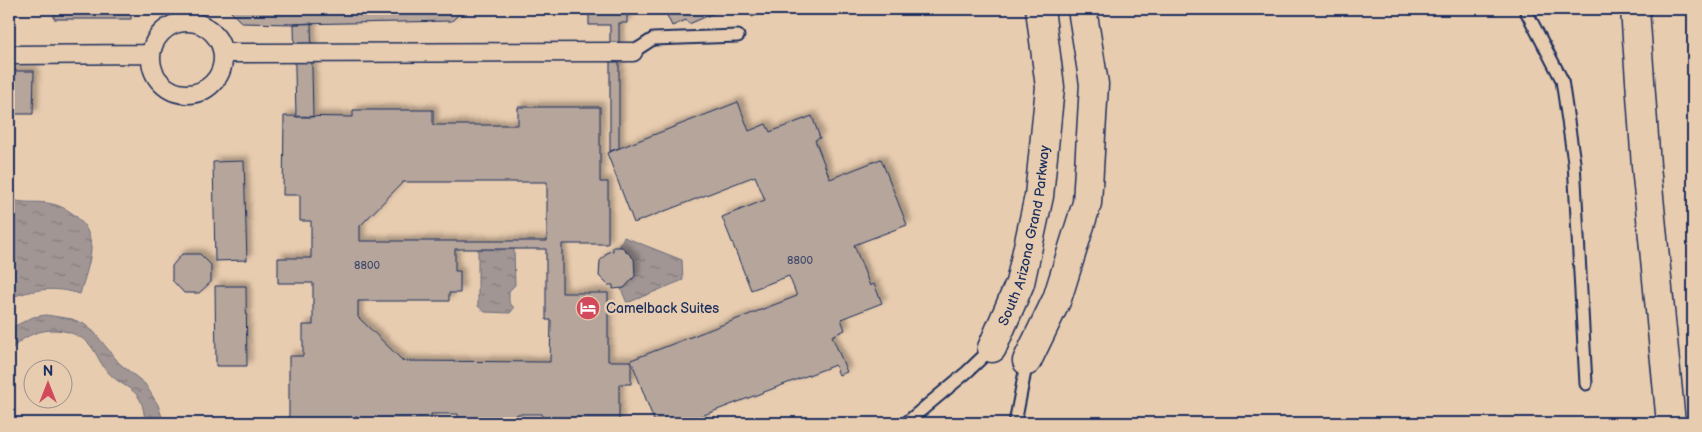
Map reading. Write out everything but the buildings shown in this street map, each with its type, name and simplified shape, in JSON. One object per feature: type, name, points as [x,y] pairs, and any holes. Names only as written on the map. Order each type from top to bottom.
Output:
[{"type":"main road","name":"South Arizona Grand Parkway","points":[[992,348],[1020,284],[1039,196],[1050,87],[1040,9]]},
{"type":"main road","points":[[1027,361],[1057,299],[1087,204],[1094,84],[1082,9]]},
{"type":"main road","points":[[1635,9],[1646,166],[1671,423]]},
{"type":"street","points":[[188,22],[207,28],[215,35],[223,53],[219,74],[213,83],[204,90],[183,94],[162,84],[155,76],[151,65],[151,54],[153,46],[163,31],[178,23],[188,22]]},
{"type":"street","points":[[223,53],[633,52]]},
{"type":"street","points":[[9,55],[151,54]]},
{"type":"lane","points":[[1526,9],[1562,80],[1574,162],[1586,384]]},
{"type":"lane","points":[[633,52],[653,39],[738,36]]},
{"type":"lane","name":"South Arizona Grand Parkway","points":[[906,423],[967,372],[992,348]]},
{"type":"lane","points":[[1015,423],[1027,361]]},
{"type":"water","points":[[9,199],[56,205],[78,218],[84,225],[88,232],[91,249],[80,294],[53,289],[27,292],[9,298]]},
{"type":"water","points":[[624,237],[682,260],[683,280],[627,303],[621,289],[625,288],[635,276],[634,259],[622,247],[618,247]]},
{"type":"water","points":[[478,249],[514,249],[515,285],[509,291],[509,302],[514,308],[510,313],[485,312],[478,306]]},
{"type":"water","points":[[46,315],[72,319],[84,324],[94,332],[119,363],[145,384],[158,405],[164,423],[145,423],[144,410],[137,395],[113,377],[106,370],[90,345],[77,336],[56,330],[35,333],[25,338],[9,353],[9,329],[33,317]]},
{"type":"place","name":"Camelback Suites","points":[[588,308]]}]
